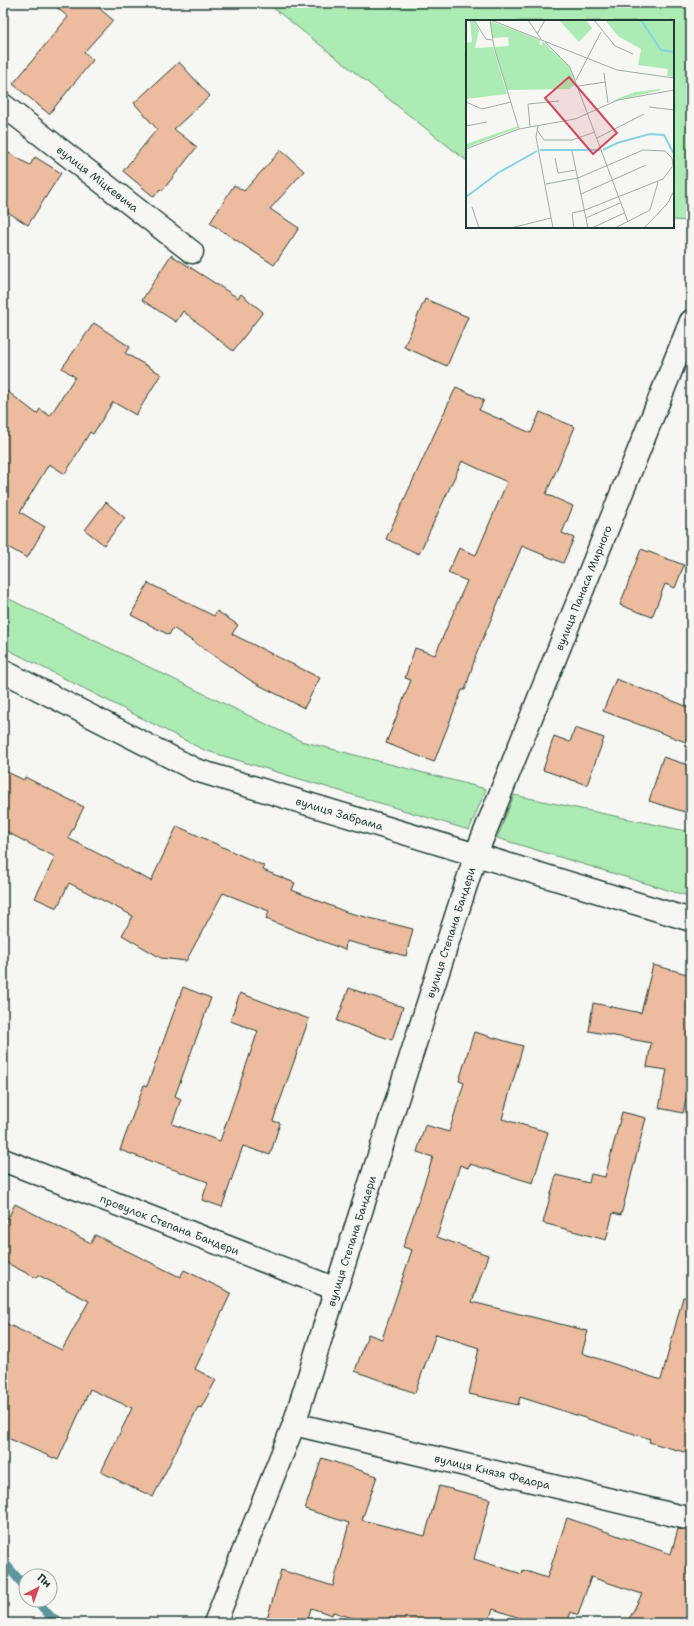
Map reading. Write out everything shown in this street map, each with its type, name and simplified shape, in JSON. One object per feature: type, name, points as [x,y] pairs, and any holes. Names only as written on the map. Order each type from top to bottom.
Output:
[{"type":"street","name":"вулиця Міцкевича","points":[[3,105],[192,252]]},
{"type":"street","name":"вулиця Панаса Мирного","points":[[476,854],[691,321]]},
{"type":"street","name":"вулиця Забрама","points":[[3,671],[196,770],[691,920]]},
{"type":"street","name":"вулиця Степана Бандери","points":[[215,1623],[294,1424],[476,854]]},
{"type":"street","name":"провулок Степана Бандери","points":[[3,1160],[336,1289]]},
{"type":"street","name":"вулиця Князя Федора","points":[[294,1424],[691,1519]]},
{"type":"green space","points":[[267,3],[691,3],[691,221],[674,220],[674,20],[466,20],[466,160]]},
{"type":"green space","points":[[3,596],[301,741],[486,789],[469,830],[204,750],[3,647]]},
{"type":"green space","points":[[514,795],[691,832],[691,897],[497,838]]},
{"type":"building","points":[[52,3],[93,3],[113,20],[84,52],[93,60],[49,114],[13,84],[68,17]]},
{"type":"building","points":[[179,62],[210,96],[174,129],[197,147],[162,191],[160,189],[154,197],[123,171],[157,129],[134,103]]},
{"type":"building","points":[[3,150],[30,165],[35,157],[61,173],[28,225],[3,209]]},
{"type":"building","points":[[281,150],[304,171],[270,209],[299,228],[274,265],[210,223],[234,185],[244,191]]},
{"type":"building","points":[[171,255],[238,298],[241,294],[263,312],[233,351],[183,311],[176,322],[142,300]]},
{"type":"building","points":[[425,299],[468,317],[447,366],[404,347]]},
{"type":"building","points":[[94,323],[130,347],[125,353],[161,374],[136,415],[113,402],[93,434],[90,432],[65,474],[49,464],[20,512],[45,527],[27,558],[3,544],[3,388],[37,414],[40,409],[50,416],[75,377],[62,368]]},
{"type":"building","points":[[456,387],[484,400],[479,410],[531,433],[540,412],[575,427],[546,494],[573,506],[562,533],[574,538],[563,563],[522,546],[476,655],[465,690],[462,690],[434,762],[386,743],[411,680],[405,678],[415,648],[435,655],[467,581],[448,573],[459,548],[476,555],[507,482],[462,461],[419,554],[386,539]]},
{"type":"building","points":[[106,502],[125,518],[104,545],[85,530]]},
{"type":"building","points":[[641,549],[684,565],[675,588],[665,584],[652,617],[620,605]]},
{"type":"building","points":[[148,583],[214,616],[217,611],[238,625],[232,634],[320,678],[304,708],[253,682],[173,628],[169,635],[131,615]]},
{"type":"building","points":[[616,679],[691,708],[691,744],[603,711]]},
{"type":"building","points":[[575,728],[604,738],[587,785],[543,770],[554,736],[570,742]]},
{"type":"building","points":[[663,757],[691,766],[691,814],[649,801]]},
{"type":"building","points":[[3,770],[24,780],[25,777],[84,807],[68,838],[151,881],[177,826],[264,866],[263,870],[295,883],[292,890],[346,912],[413,929],[406,956],[346,941],[345,950],[266,919],[269,911],[223,893],[186,961],[161,958],[122,935],[133,916],[69,883],[57,908],[35,898],[55,857],[3,830]]},
{"type":"building","points":[[653,965],[691,975],[691,1078],[683,1113],[659,1108],[667,1070],[647,1067],[651,1043],[589,1031],[593,1003],[641,1013]]},
{"type":"building","points":[[183,987],[211,998],[175,1096],[181,1099],[172,1124],[220,1141],[258,1031],[230,1021],[240,993],[309,1019],[273,1121],[280,1123],[270,1155],[243,1146],[222,1207],[202,1200],[208,1182],[120,1150],[144,1085],[147,1086]]},
{"type":"building","points":[[349,988],[403,1007],[392,1040],[337,1021]]},
{"type":"building","points":[[474,1032],[523,1046],[502,1119],[548,1132],[533,1183],[470,1164],[468,1168],[460,1165],[437,1237],[488,1255],[472,1302],[588,1331],[582,1353],[661,1380],[683,1297],[691,1298],[691,1454],[649,1442],[650,1439],[520,1397],[518,1405],[469,1394],[479,1348],[436,1334],[415,1393],[355,1371],[368,1334],[382,1339],[412,1250],[403,1247],[433,1157],[417,1152],[425,1125],[449,1132],[464,1083],[459,1081]]},
{"type":"building","points":[[622,1112],[646,1118],[621,1215],[613,1213],[606,1240],[543,1223],[556,1175],[589,1183],[591,1174],[605,1177]]},
{"type":"building","points":[[15,1204],[91,1243],[95,1235],[180,1277],[184,1270],[231,1293],[195,1369],[216,1380],[201,1408],[198,1407],[153,1497],[101,1472],[132,1408],[90,1389],[58,1460],[3,1436],[3,1322],[62,1350],[89,1301],[38,1275],[36,1278],[3,1261],[3,1228]]},
{"type":"building","points":[[322,1458],[377,1476],[362,1520],[425,1536],[439,1486],[490,1499],[474,1559],[522,1574],[523,1570],[547,1578],[567,1518],[671,1554],[678,1529],[691,1531],[691,1623],[627,1623],[642,1594],[591,1577],[578,1615],[571,1612],[567,1623],[535,1623],[493,1609],[488,1623],[369,1623],[333,1612],[332,1615],[311,1608],[307,1623],[266,1623],[281,1570],[333,1586],[349,1523],[305,1509]]},
{"type":"waterway","points":[[3,1561],[18,1579]]},
{"type":"waterway","points":[[43,1608],[51,1617],[64,1623]]}]
